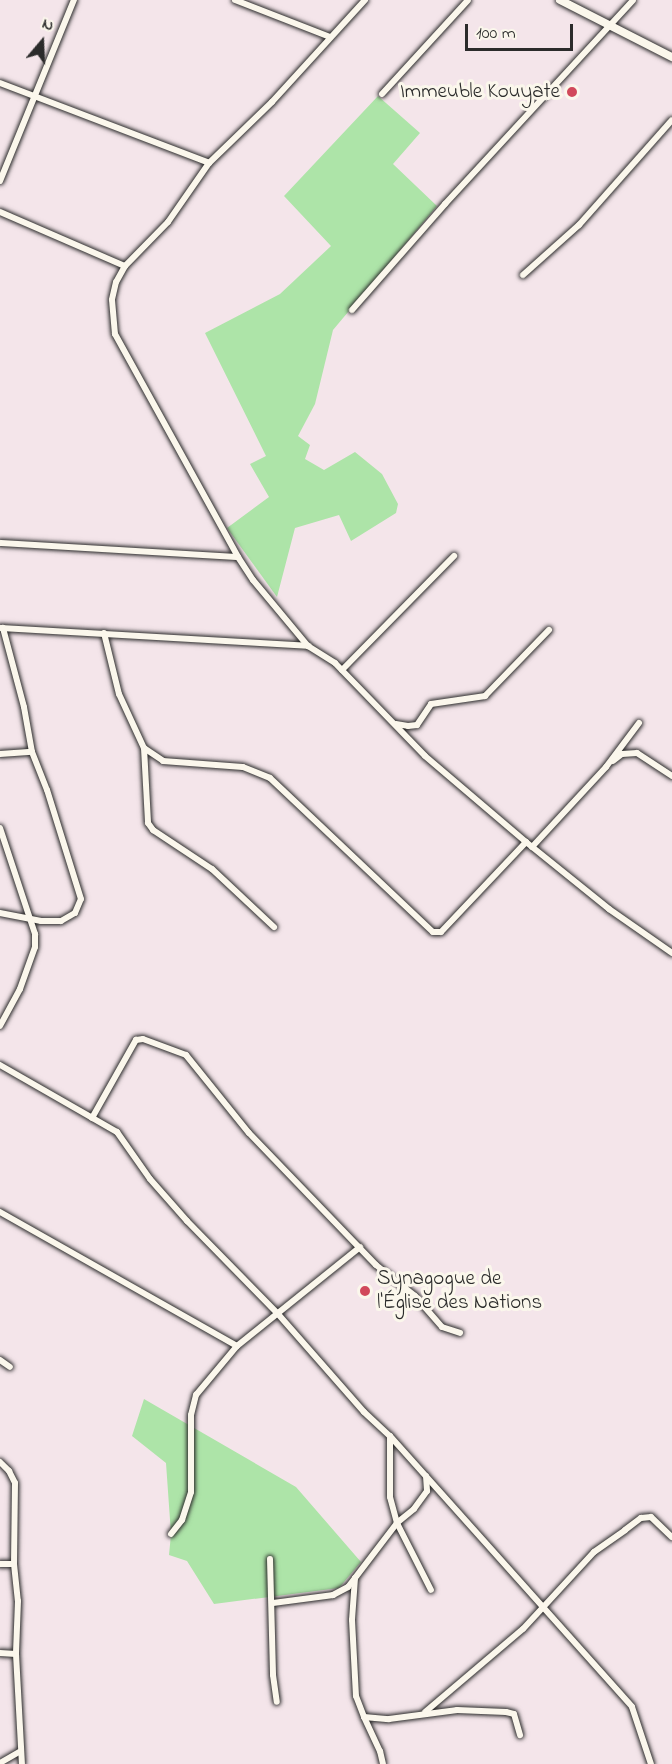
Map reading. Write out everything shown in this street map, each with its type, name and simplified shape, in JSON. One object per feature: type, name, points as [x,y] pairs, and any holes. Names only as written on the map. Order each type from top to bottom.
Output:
[{"type":"street","points":[[0,181],[74,0]]},
{"type":"street","points":[[235,0],[330,37]]},
{"type":"street","points":[[365,0],[272,102],[209,163],[168,222],[125,266],[116,282],[112,300],[115,334],[238,557],[253,580],[308,646],[342,670],[396,723],[425,756],[526,842],[609,909],[672,953]]},
{"type":"street","points":[[382,94],[468,0]]},
{"type":"street","points":[[560,0],[672,57]]},
{"type":"street","points":[[352,310],[445,204],[633,0]]},
{"type":"street","points":[[0,83],[209,163]]},
{"type":"street","points":[[523,275],[579,225],[672,120]]},
{"type":"street","points":[[0,212],[125,266]]},
{"type":"street","points":[[0,543],[238,557]]},
{"type":"street","points":[[342,670],[454,556]]},
{"type":"street","points":[[0,914],[51,921],[68,918],[75,913],[81,899],[47,790],[32,752],[24,707],[1,628],[308,646]]},
{"type":"street","points":[[396,723],[408,726],[417,724],[431,704],[485,696],[549,630]]},
{"type":"street","points":[[104,633],[118,693],[144,748],[148,823],[153,830],[212,869],[274,927]]},
{"type":"street","points":[[532,847],[606,767],[639,723]]},
{"type":"street","points":[[144,748],[163,761],[243,767],[270,778],[437,934],[526,842]]},
{"type":"street","points":[[0,754],[32,752]]},
{"type":"street","points":[[606,767],[622,754],[637,753],[672,776]]},
{"type":"street","points":[[0,828],[35,934],[35,946],[20,989],[0,1026]]},
{"type":"street","points":[[92,1118],[136,1040],[143,1039],[186,1055],[249,1133],[376,1265],[416,1296],[442,1327],[460,1333]]},
{"type":"street","points":[[0,1065],[117,1132],[150,1179],[187,1221],[278,1314],[364,1412],[426,1475],[632,1707],[651,1764]]},
{"type":"street","points":[[0,1212],[237,1346]]},
{"type":"street","points":[[171,1534],[182,1521],[190,1492],[191,1414],[196,1395],[237,1346],[360,1247]]},
{"type":"street","points":[[0,1360],[10,1367]]},
{"type":"street","points":[[390,1436],[390,1497],[397,1523],[431,1590]]},
{"type":"street","points":[[0,1462],[9,1470],[15,1483],[14,1564],[18,1614],[16,1654],[22,1764]]},
{"type":"street","points":[[273,1603],[333,1595],[348,1587],[397,1523],[414,1509],[427,1491],[426,1475]]},
{"type":"street","points":[[425,1712],[545,1607],[594,1552],[641,1518],[651,1517],[672,1537]]},
{"type":"street","points":[[270,1559],[273,1603],[273,1675],[277,1702]]},
{"type":"street","points":[[0,1564],[14,1564]]},
{"type":"street","points":[[355,1578],[352,1620],[356,1696],[381,1751],[383,1764]]},
{"type":"street","points":[[0,1653],[16,1654]]},
{"type":"street","points":[[364,1717],[389,1719],[425,1712],[506,1712],[514,1714],[520,1735]]},
{"type":"street","points":[[0,1763],[21,1751]]},
{"type":"green space","points":[[378,96],[420,133],[393,164],[437,206],[333,330],[315,404],[298,436],[310,445],[305,459],[324,470],[355,452],[382,474],[398,504],[396,513],[351,541],[339,515],[295,528],[277,597],[227,528],[269,497],[250,464],[266,456],[205,333],[280,294],[331,246],[284,196]]},
{"type":"green space","points":[[144,1399],[296,1487],[361,1562],[339,1588],[214,1604],[187,1561],[169,1555],[171,1534],[166,1463],[132,1436]]},
{"type":"place","name":"Immeuble Kouyate","points":[[572,92]]},
{"type":"place","name":"Synagogue de l'Église des Nations","points":[[365,1291]]}]
